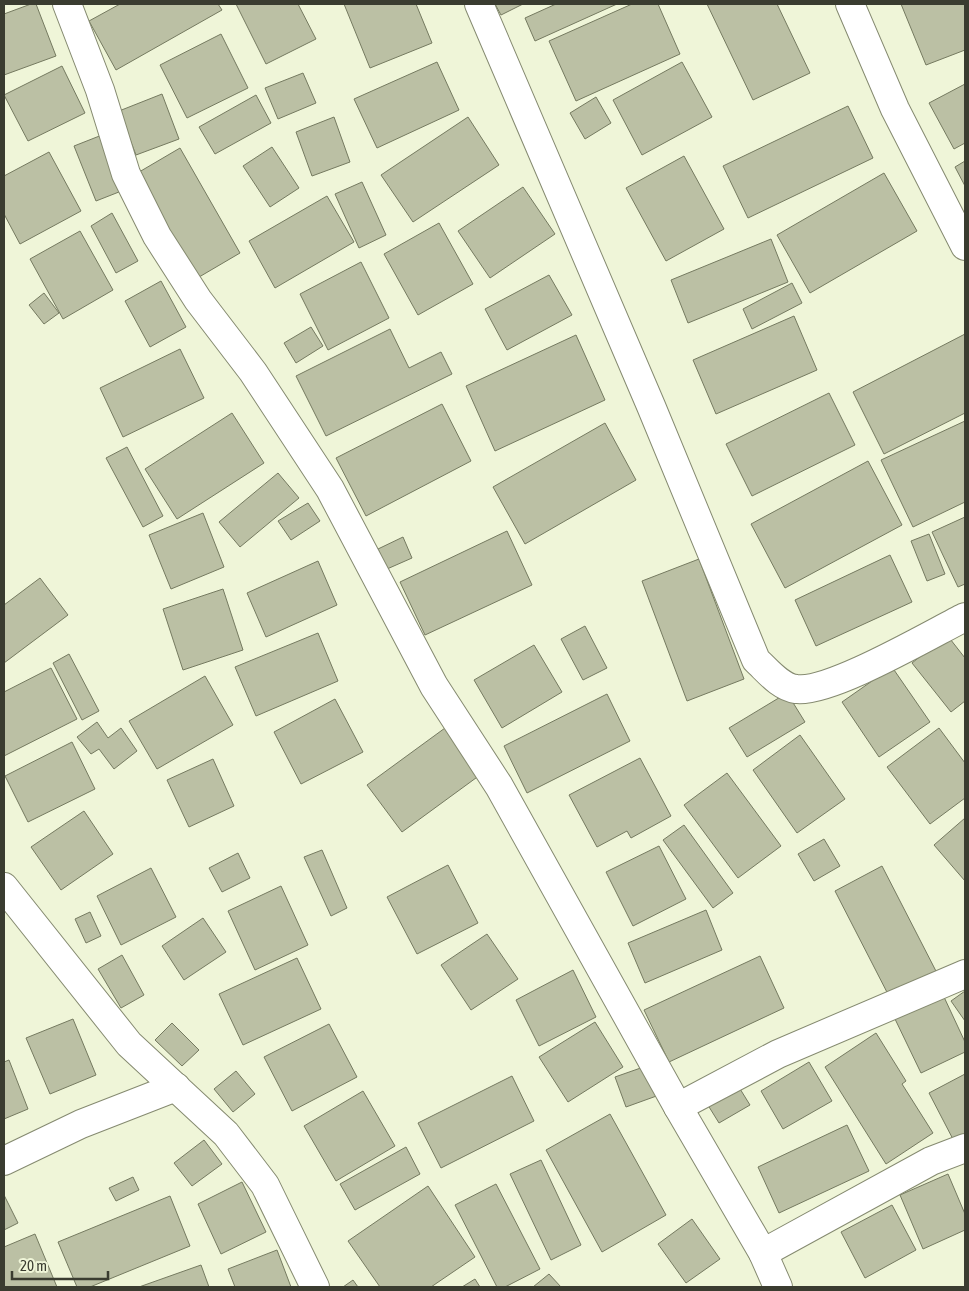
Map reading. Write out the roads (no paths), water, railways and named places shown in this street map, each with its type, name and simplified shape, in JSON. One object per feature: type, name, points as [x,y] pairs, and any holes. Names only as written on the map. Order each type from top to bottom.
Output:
[{"type":"street","points":[[67,4],[100,90],[126,174],[157,236],[198,300],[253,372],[330,489],[434,686],[498,786],[678,1107],[763,1253],[778,1287]]},
{"type":"street","points":[[479,4],[651,406],[756,660],[776,679],[796,689],[824,686],[965,617]]},
{"type":"street","points":[[850,4],[895,109],[965,246]]},
{"type":"street","points":[[4,887],[129,1044],[226,1134],[265,1185],[315,1287]]},
{"type":"street","points":[[678,1107],[778,1054],[965,974]]},
{"type":"street","points":[[4,1161],[81,1124],[176,1087]]},
{"type":"street","points":[[763,1253],[931,1161],[965,1148]]}]
